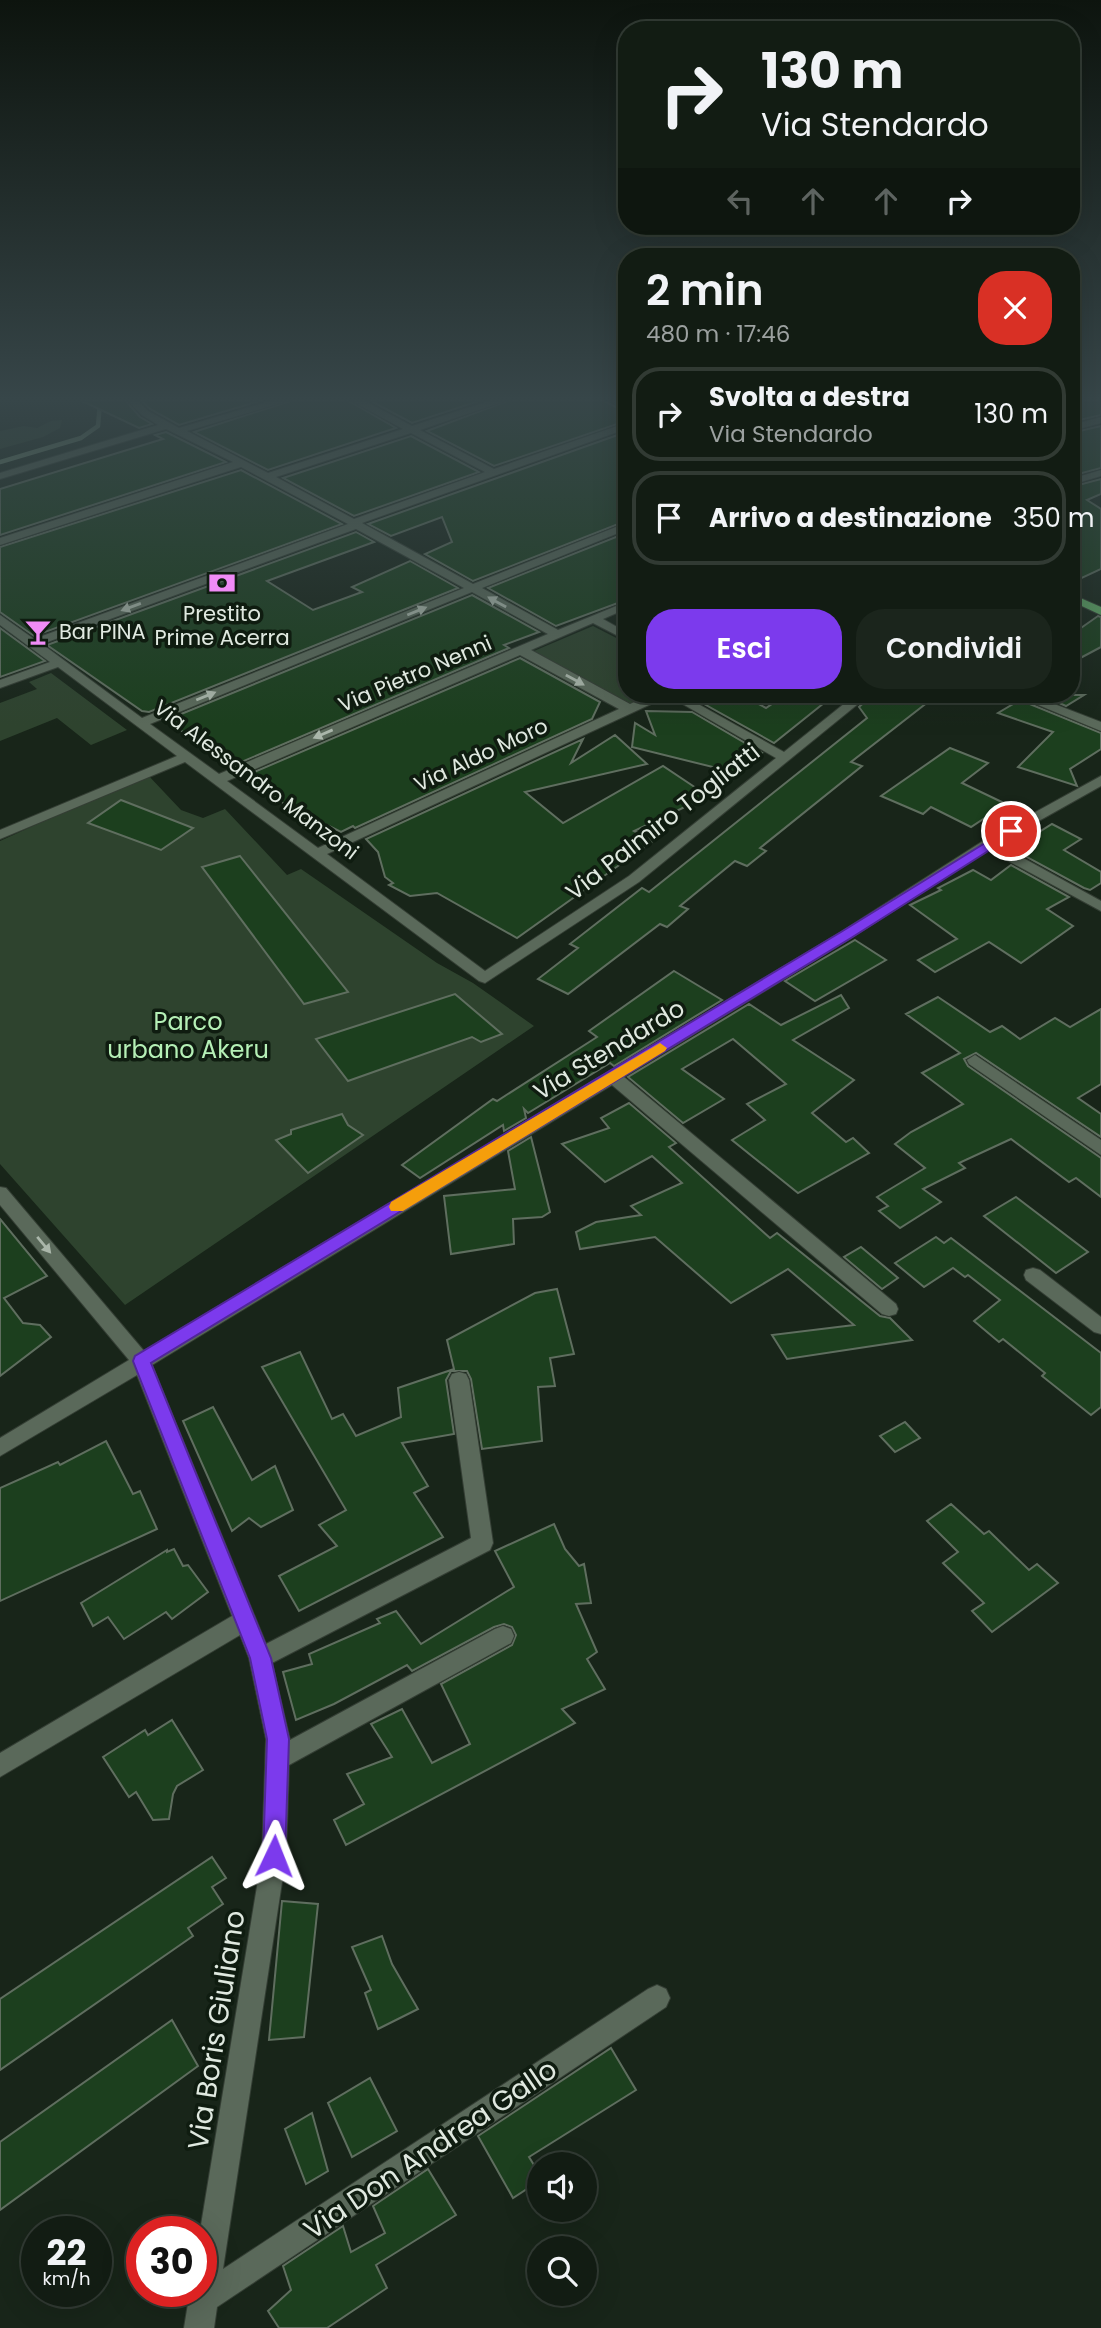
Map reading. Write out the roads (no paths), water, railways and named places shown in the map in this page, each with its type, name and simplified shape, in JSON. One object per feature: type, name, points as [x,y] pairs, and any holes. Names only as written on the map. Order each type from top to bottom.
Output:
[{"type":"main road","points":[[1080,600],[1099,607]]},
{"type":"street","points":[[0,542],[102,509]]},
{"type":"street","points":[[326,509],[557,634]]},
{"type":"street","points":[[34,643],[396,509]]},
{"type":"street","points":[[143,722],[618,529]]},
{"type":"street","name":"Via Pietro Nenni","points":[[219,779],[618,608]]},
{"type":"street","name":"Via Alessandro Manzoni","points":[[0,618],[485,978]]},
{"type":"street","points":[[594,619],[618,632]]},
{"type":"street","points":[[521,650],[629,709]]},
{"type":"street","points":[[0,684],[61,663]]},
{"type":"street","name":"Via Aldo Moro","points":[[319,853],[642,703]]},
{"type":"street","points":[[687,703],[784,757]]},
{"type":"street","name":"Via Palmiro Togliatti","points":[[485,978],[634,879],[853,703]]},
{"type":"street","points":[[1040,703],[1101,727]]},
{"type":"street","points":[[0,835],[188,756]]},
{"type":"street","name":"Via Stendardo","points":[[0,1448],[835,942],[988,844],[1101,780]]},
{"type":"street","points":[[988,844],[1101,906]]},
{"type":"street","points":[[975,1060],[1101,1149]]},
{"type":"street","points":[[612,1076],[889,1309]]},
{"type":"street","name":"Via Boris Giuliano","points":[[0,1193],[141,1361],[260,1658],[278,1739],[274,1856],[217,2217]]},
{"type":"street","points":[[1033,1275],[1101,1327]]},
{"type":"street","points":[[260,1658],[482,1543],[458,1380]]},
{"type":"street","points":[[0,1766],[245,1620]]},
{"type":"street","points":[[277,1759],[503,1636]]},
{"type":"street","name":"Via Don Andrea Gallo","points":[[217,2290],[657,1998]]},
{"type":"street","name":"Via Boris Giuliano","points":[[199,2328],[203,2307]]},
{"type":"place","name":"Prestito Prime Acerra","points":[[222,583]]},
{"type":"place","name":"Bar PINA","points":[[38,632]]},
{"type":"park label","name":"Parco urbano Akeru","points":[[188,1036]]}]
